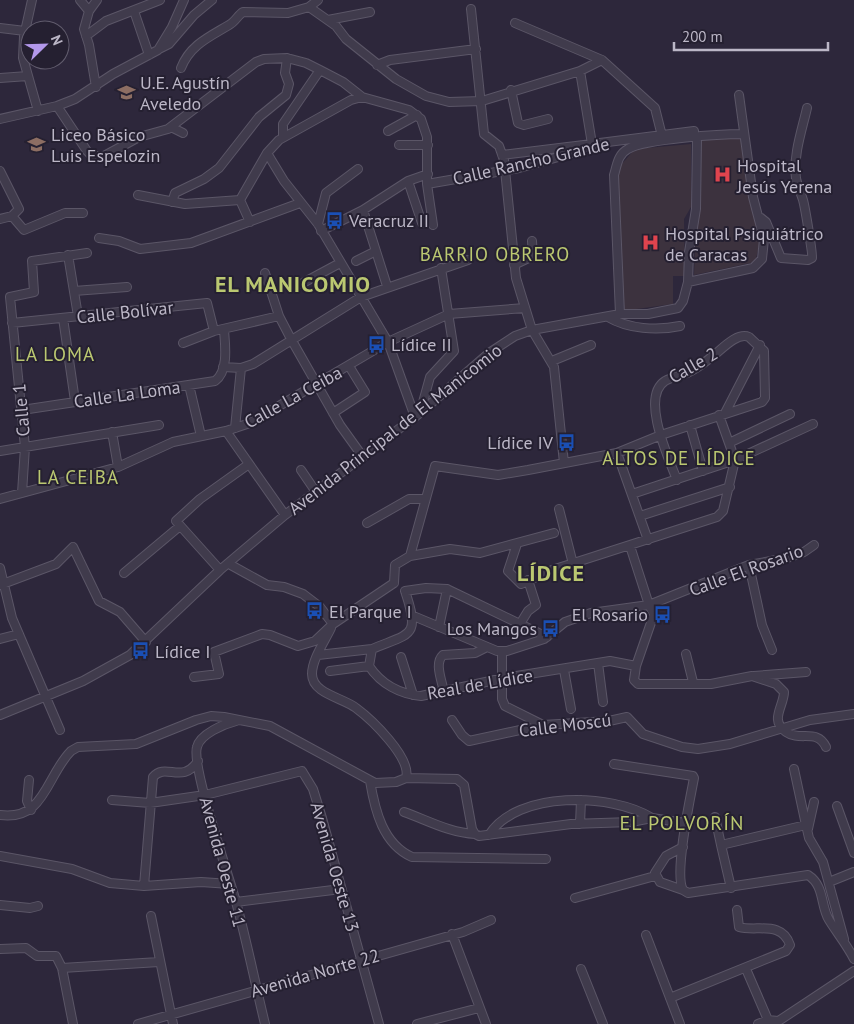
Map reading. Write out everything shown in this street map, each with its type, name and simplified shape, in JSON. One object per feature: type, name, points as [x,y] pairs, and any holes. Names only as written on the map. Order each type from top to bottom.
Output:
[{"type":"street","points":[[27,20],[32,0]]},
{"type":"street","points":[[80,0],[89,11]]},
{"type":"street","points":[[96,87],[84,29],[89,11],[97,0]]},
{"type":"street","points":[[86,36],[106,21],[160,0]]},
{"type":"street","points":[[158,50],[172,27],[183,0]]},
{"type":"street","points":[[0,119],[58,106],[96,87],[113,74],[169,44],[194,15],[212,0]]},
{"type":"street","points":[[181,68],[193,48],[216,31],[230,25],[245,11],[276,14],[309,7],[318,0]]},
{"type":"street","points":[[309,7],[336,26],[346,39],[396,79],[426,96],[456,103],[482,101],[511,90],[580,71],[602,60]]},
{"type":"street","points":[[471,10],[484,134],[499,146],[502,155],[514,265],[524,308],[532,330],[552,361],[564,463]]},
{"type":"street","points":[[134,11],[149,55]]},
{"type":"street","points":[[328,20],[370,12]]},
{"type":"street","points":[[515,23],[602,60],[654,108],[662,136]]},
{"type":"street","points":[[0,28],[20,30]]},
{"type":"street","points":[[377,65],[390,60],[476,49]]},
{"type":"street","points":[[58,106],[87,151],[94,156],[104,156],[139,137],[171,127],[256,62],[264,59],[287,58],[306,63],[343,82],[362,97],[400,107],[417,115],[424,123],[428,145],[428,184],[433,225]]},
{"type":"street","points":[[172,202],[175,193],[204,179],[219,168],[259,117],[286,95],[288,84],[285,73],[287,58]]},
{"type":"street","points":[[26,70],[38,111]]},
{"type":"street","points":[[284,137],[283,124],[320,70]]},
{"type":"street","points":[[502,155],[592,144],[580,71]]},
{"type":"street","points":[[0,78],[28,76]]},
{"type":"street","points":[[511,90],[518,123],[524,125],[548,119]]},
{"type":"street","points":[[688,282],[758,265],[764,239],[760,216],[753,197],[743,134],[740,95]]},
{"type":"street","points":[[240,200],[268,153],[284,137],[352,100],[362,97]]},
{"type":"street","points":[[760,216],[766,222],[781,258],[808,260],[812,258],[813,252],[803,198],[796,179],[796,167],[807,108]]},
{"type":"street","points":[[388,131],[417,115]]},
{"type":"street","points":[[171,127],[183,133]]},
{"type":"street","points":[[620,314],[614,175],[621,154],[634,146],[695,134],[743,134]]},
{"type":"street","name":"Calle Rancho Grande","points":[[428,184],[505,170],[569,154],[592,144],[695,134]]},
{"type":"street","name":"Avenida Principal de El Manicomio","points":[[0,715],[47,697],[109,668],[146,642],[220,570],[285,515],[418,415],[489,353],[515,336],[532,330],[620,314],[648,314],[678,308],[683,301],[688,282],[689,252],[696,209],[695,134]]},
{"type":"street","points":[[399,145],[428,145]]},
{"type":"street","points":[[268,153],[279,174],[320,227],[388,342],[418,415]]},
{"type":"street","points":[[320,227],[326,193],[358,169]]},
{"type":"street","points":[[0,171],[19,209],[12,216],[0,219]]},
{"type":"street","name":"Calle Rancho Grande","points":[[320,227],[363,210],[408,182],[428,174]]},
{"type":"street","points":[[408,182],[422,222]]},
{"type":"street","points":[[138,195],[193,205],[240,200]]},
{"type":"street","points":[[240,200],[250,222]]},
{"type":"street","points":[[99,238],[118,241],[138,248],[203,240],[300,203]]},
{"type":"street","points":[[363,210],[387,286]]},
{"type":"street","points":[[12,216],[24,230],[65,213],[83,213]]},
{"type":"street","points":[[514,265],[534,255],[532,241]]},
{"type":"street","points":[[356,261],[376,251]]},
{"type":"street","points":[[78,316],[68,255],[87,253]]},
{"type":"street","name":"Calle 1","points":[[22,493],[25,447],[10,297],[34,292],[31,262],[68,255]]},
{"type":"street","points":[[224,330],[223,367],[241,368],[258,362],[291,339],[361,297],[387,286],[468,260]]},
{"type":"street","points":[[301,284],[340,262]]},
{"type":"street","points":[[418,415],[430,377],[454,351],[441,268]]},
{"type":"street","points":[[265,273],[279,316],[291,339],[333,413],[363,457]]},
{"type":"street","points":[[74,291],[127,287]]},
{"type":"street","name":"Calle Bolívar","points":[[12,323],[208,303],[214,331]]},
{"type":"street","name":"Calle La Ceiba","points":[[0,499],[118,467],[173,442],[235,428],[271,412],[388,342],[448,314],[524,308]]},
{"type":"street","points":[[183,343],[214,331],[279,316]]},
{"type":"street","points":[[608,317],[627,326],[668,328],[680,326]]},
{"type":"street","points":[[63,318],[75,401]]},
{"type":"street","name":"Calle 2","points":[[677,480],[661,435],[655,404],[663,383],[693,370],[742,336],[749,337],[760,345]]},
{"type":"street","points":[[552,361],[591,345]]},
{"type":"street","points":[[410,556],[434,467],[437,465],[498,475],[564,463],[617,452],[690,425],[762,402],[765,398],[763,368],[765,355],[760,345]]},
{"type":"street","points":[[517,544],[508,572],[520,584],[573,564],[717,517],[723,511],[735,460],[722,414],[760,345]]},
{"type":"street","points":[[333,413],[365,392],[349,366]]},
{"type":"street","name":"Calle La Loma","points":[[22,410],[218,379],[223,367]]},
{"type":"street","points":[[235,428],[241,368]]},
{"type":"street","points":[[189,385],[201,436]]},
{"type":"street","points":[[729,443],[790,414]]},
{"type":"street","points":[[632,494],[735,460],[813,424]]},
{"type":"street","points":[[0,451],[159,425]]},
{"type":"street","points":[[690,425],[703,471]]},
{"type":"street","points":[[226,431],[285,515]]},
{"type":"street","points":[[112,432],[118,467]]},
{"type":"street","points":[[617,452],[648,540]]},
{"type":"street","points":[[124,572],[178,524],[200,499],[249,464]]},
{"type":"street","points":[[301,470],[316,492]]},
{"type":"street","points":[[640,516],[730,487]]},
{"type":"street","points":[[367,523],[409,499],[425,499]]},
{"type":"street","points":[[559,509],[573,564]]},
{"type":"street","points":[[178,524],[220,570]]},
{"type":"street","points":[[394,583],[395,565],[410,556],[450,549],[480,553],[554,533]]},
{"type":"street","name":"Calle El Rosario","points":[[547,637],[565,622],[591,613],[649,605],[749,565],[788,558],[814,545]]},
{"type":"street","points":[[630,546],[654,616],[636,666],[634,680],[636,683],[693,682],[711,684],[752,676],[806,672]]},
{"type":"street","points":[[2,583],[56,564],[68,549],[74,547],[99,601],[120,612],[146,642]]},
{"type":"street","points":[[229,564],[267,585],[284,586],[303,594],[320,607],[333,624]]},
{"type":"street","points":[[749,565],[762,625],[772,650]]},
{"type":"street","points":[[0,568],[2,583],[12,618],[60,730]]},
{"type":"street","points":[[520,624],[528,611],[536,605],[528,580]]},
{"type":"street","points":[[318,655],[372,649],[404,637],[412,625],[411,615],[405,591],[394,583]]},
{"type":"street","points":[[194,677],[219,674],[214,654],[224,648],[262,634],[270,635],[298,646],[315,641],[333,624],[394,583]]},
{"type":"street","points":[[405,591],[426,588],[447,589],[547,637]]},
{"type":"street","points":[[439,626],[447,589]]},
{"type":"street","points":[[411,615],[502,652],[547,637]]},
{"type":"street","points":[[333,624],[318,655],[312,676],[316,686],[357,708],[374,724],[402,757],[407,774],[406,778]]},
{"type":"street","points":[[0,640],[19,634]]},
{"type":"street","points":[[444,692],[438,663],[440,658],[443,655],[474,653],[487,647]]},
{"type":"street","points":[[330,671],[369,666],[372,649]]},
{"type":"street","points":[[502,652],[504,678],[502,699],[504,706],[543,725]]},
{"type":"street","points":[[686,654],[693,682]]},
{"type":"street","points":[[401,657],[413,695]]},
{"type":"street","name":"Real de Lídice","points":[[369,666],[376,678],[386,685],[413,695],[444,692],[504,678],[564,670],[610,661],[636,666]]},
{"type":"street","points":[[598,664],[603,702]]},
{"type":"street","points":[[564,670],[572,709]]},
{"type":"street","points":[[752,676],[776,684],[784,692],[777,712],[782,728],[790,734],[816,736],[823,740],[826,746]]},
{"type":"street","name":"Calle Moscú","points":[[452,720],[462,735],[469,741],[543,725],[609,721],[627,717],[633,721],[636,729],[643,734],[682,747],[698,748],[730,744],[810,720],[854,714]]},
{"type":"street","points":[[0,815],[21,815],[31,810],[71,750],[78,747],[136,744],[211,716],[270,726],[370,781],[380,784],[400,781],[406,778],[457,779],[465,789],[475,834]]},
{"type":"street","name":"Avenida Oeste 11","points":[[236,721],[220,727],[200,742],[196,750],[205,795],[236,902],[265,1024]]},
{"type":"street","points":[[144,886],[152,780],[155,774],[164,771],[183,774],[194,767],[198,761]]},
{"type":"street","points":[[614,764],[693,776],[685,823],[679,881],[683,890]]},
{"type":"street","points":[[794,769],[807,828],[823,862],[844,939],[854,959]]},
{"type":"street","name":"Avenida Oeste 13","points":[[205,795],[302,771],[314,790],[379,1024]]},
{"type":"street","points":[[30,780],[27,801],[31,810]]},
{"type":"street","points":[[370,781],[374,806],[389,839],[399,851],[412,857],[546,860]]},
{"type":"street","points":[[112,800],[150,803],[205,795]]},
{"type":"street","points":[[489,835],[503,819],[517,810],[571,799],[640,811],[652,818]]},
{"type":"street","points":[[580,824],[581,800]]},
{"type":"street","points":[[807,828],[814,802]]},
{"type":"street","points":[[837,806],[854,853]]},
{"type":"street","points":[[404,812],[465,834],[489,835],[580,824],[631,822],[652,818],[685,823]]},
{"type":"street","points":[[715,817],[731,888]]},
{"type":"street","points":[[721,845],[807,828]]},
{"type":"street","points":[[683,847],[666,856],[656,870],[655,876],[660,882],[688,893],[808,875],[817,882],[829,920],[844,939]]},
{"type":"street","points":[[0,856],[72,869],[110,883],[144,886],[201,882],[230,884]]},
{"type":"street","points":[[828,882],[854,872]]},
{"type":"street","points":[[575,898],[655,876]]},
{"type":"street","points":[[236,902],[341,889]]},
{"type":"street","points":[[0,905],[30,908],[38,906]]},
{"type":"street","points":[[670,998],[746,969],[786,951],[790,945],[788,940],[770,927],[739,927],[737,910]]},
{"type":"street","points":[[151,916],[173,1024]]},
{"type":"street","name":"Avenida Norte 22","points":[[138,1024],[361,959],[463,932],[491,920]]},
{"type":"street","points":[[452,934],[486,1024]]},
{"type":"street","points":[[646,935],[680,1024]]},
{"type":"street","points":[[0,949],[26,948],[37,956],[55,956],[62,968],[73,1024]]},
{"type":"street","points":[[62,968],[159,962]]},
{"type":"street","points":[[746,969],[774,1022]]},
{"type":"street","points":[[581,970],[603,1024]]},
{"type":"street","points":[[758,1024],[774,1022],[854,971]]},
{"type":"street","points":[[417,1024],[479,1008]]},
{"type":"shaded area","name":"Hospital Jesús Yerena","points":[[723,135],[744,139],[752,210],[759,226],[760,243],[755,262],[694,275],[699,141]]},
{"type":"shaded area","name":"Hospital Psiquiátrico de Caracas","points":[[691,144],[691,207],[684,219],[685,276],[673,276],[673,304],[622,311],[616,195],[619,167],[635,149]]},
{"type":"place","name":"U.E. Agustín Aveledo","points":[[126,92]]},
{"type":"place","name":"Liceo Básico Luis Espelozin","points":[[37,144]]},
{"type":"place","name":"Hospital Jesús Yerena","points":[[723,175]]},
{"type":"place","name":"Veracruz II","points":[[335,220]]},
{"type":"place","name":"Hospital Psiquiátrico de Caracas","points":[[651,243]]},
{"type":"place","name":"Lídice II","points":[[377,344]]},
{"type":"place","name":"Lídice IV","points":[[567,442]]},
{"type":"place","name":"El Parque I","points":[[315,611]]},
{"type":"place","name":"El Rosario","points":[[662,614]]},
{"type":"place","name":"Los Mangos","points":[[551,628]]},
{"type":"place","name":"Lídice I","points":[[141,651]]},
{"type":"district","name":"BARRIO OBRERO","points":[[495,254]]},
{"type":"district","name":"EL MANICOMIO","points":[[293,284]]},
{"type":"district","name":"LA LOMA","points":[[55,354]]},
{"type":"district","name":"ALTOS DE LÍDICE","points":[[679,458]]},
{"type":"district","name":"LA CEIBA","points":[[78,477]]},
{"type":"district","name":"LÍDICE","points":[[551,573]]},
{"type":"district","name":"EL POLVORÍN","points":[[682,823]]}]
